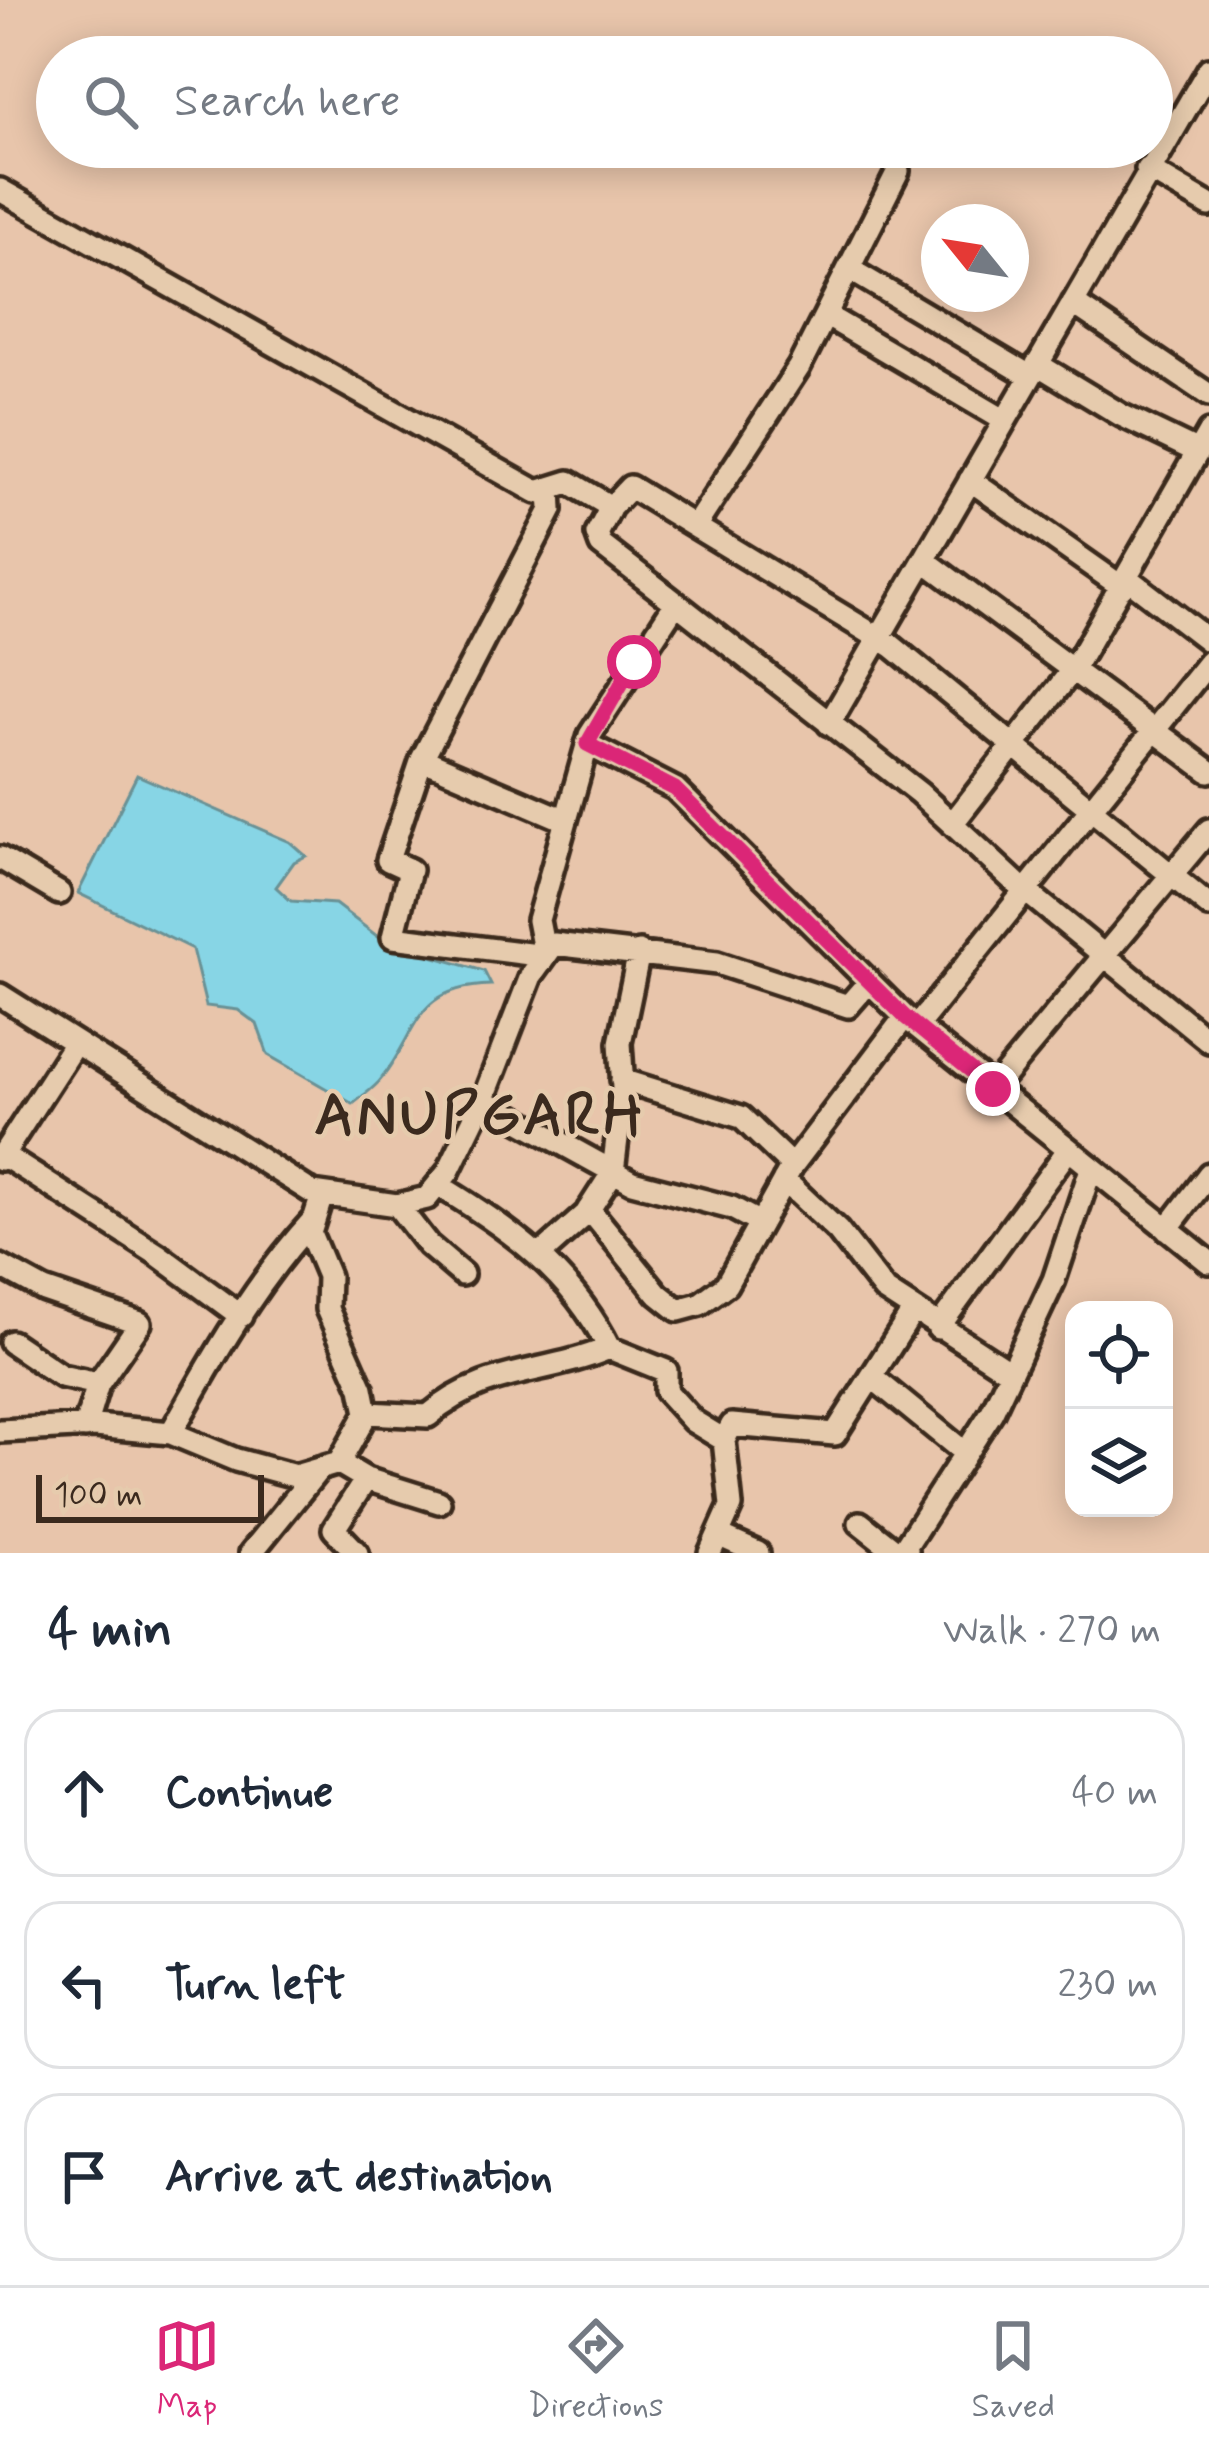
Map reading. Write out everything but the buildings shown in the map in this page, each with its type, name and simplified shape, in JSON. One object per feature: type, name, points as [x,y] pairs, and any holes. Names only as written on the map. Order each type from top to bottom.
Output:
[{"type":"street","points":[[1173,128],[1209,69]]},
{"type":"street","points":[[829,724],[1148,169],[1209,205]]},
{"type":"street","points":[[696,525],[826,316],[898,171]]},
{"type":"street","points":[[0,190],[537,492],[569,482],[611,507]]},
{"type":"street","points":[[851,270],[1120,415],[1203,442],[1074,668],[1014,751],[952,824]]},
{"type":"street","points":[[1073,302],[1209,395]]},
{"type":"street","points":[[826,316],[1004,420]]},
{"type":"street","points":[[970,480],[1209,641]]},
{"type":"street","points":[[1209,906],[882,639],[630,487],[611,507],[597,534],[601,545],[952,824],[1209,1041]]},
{"type":"street","points":[[545,956],[393,938],[410,870],[388,860],[422,759],[551,510],[550,488]]},
{"type":"street","points":[[924,560],[1209,771]]},
{"type":"street","points":[[545,956],[538,920],[587,744],[634,662],[676,603]]},
{"type":"street","points":[[589,1209],[658,1294],[678,1310],[700,1304],[726,1286],[788,1173],[911,1022],[1027,891],[1209,662]]},
{"type":"street","points":[[587,744],[675,789],[911,1022],[1209,1262]]},
{"type":"street","points":[[422,759],[566,820]]},
{"type":"street","points":[[993,1089],[1209,830]]},
{"type":"street","points":[[0,859],[59,893]]},
{"type":"street","points":[[0,995],[319,1206],[397,1205],[427,1198],[438,1185],[483,1100],[531,976],[554,944],[717,963],[848,1006],[869,982]]},
{"type":"street","points":[[539,1256],[589,1209],[614,1172],[622,1080],[620,1043],[640,952]]},
{"type":"street","points":[[76,1043],[2,1157],[241,1316]]},
{"type":"street","points":[[622,1080],[741,1117],[884,1290],[1010,1372]]},
{"type":"street","points":[[483,1100],[632,1182],[731,1208],[760,1223]]},
{"type":"street","points":[[938,1328],[1068,1150]]},
{"type":"street","points":[[860,1523],[902,1553],[1010,1372],[1054,1280],[1091,1168]]},
{"type":"street","points":[[1167,1229],[1209,1174]]},
{"type":"street","points":[[438,1185],[496,1220],[539,1256],[586,1301],[609,1348],[666,1371],[666,1391],[693,1421],[724,1440]]},
{"type":"street","points":[[397,1205],[428,1245],[462,1274]]},
{"type":"street","points":[[171,1433],[241,1316],[319,1206]]},
{"type":"street","points":[[251,1553],[329,1466],[367,1413],[362,1388],[327,1309],[328,1276],[310,1233],[319,1206]]},
{"type":"street","points":[[0,1266],[44,1290],[140,1323],[98,1384],[86,1427]]},
{"type":"street","points":[[758,1553],[715,1545],[731,1506],[724,1440],[732,1425],[835,1434],[913,1311]]},
{"type":"street","points":[[10,1342],[61,1376],[98,1384]]},
{"type":"street","points":[[367,1413],[428,1416],[459,1390],[523,1368],[573,1363],[609,1348]]},
{"type":"street","points":[[872,1378],[965,1453]]},
{"type":"street","points":[[0,1431],[86,1427],[171,1433],[296,1476],[329,1466],[439,1502]]},
{"type":"street","points":[[357,1553],[334,1529],[366,1479]]},
{"type":"water","points":[[137,775],[290,842],[306,856],[294,862],[276,887],[291,901],[335,904],[386,943],[484,971],[491,985],[465,988],[432,1003],[382,1078],[353,1104],[268,1055],[257,1024],[238,1010],[206,1006],[192,949],[78,893]]},
{"type":"district","name":"ANUPGARH","points":[[480,1117]]},
{"type":"route","points":[[634,662],[587,744],[675,789],[701,820],[905,1017],[993,1089]]}]
